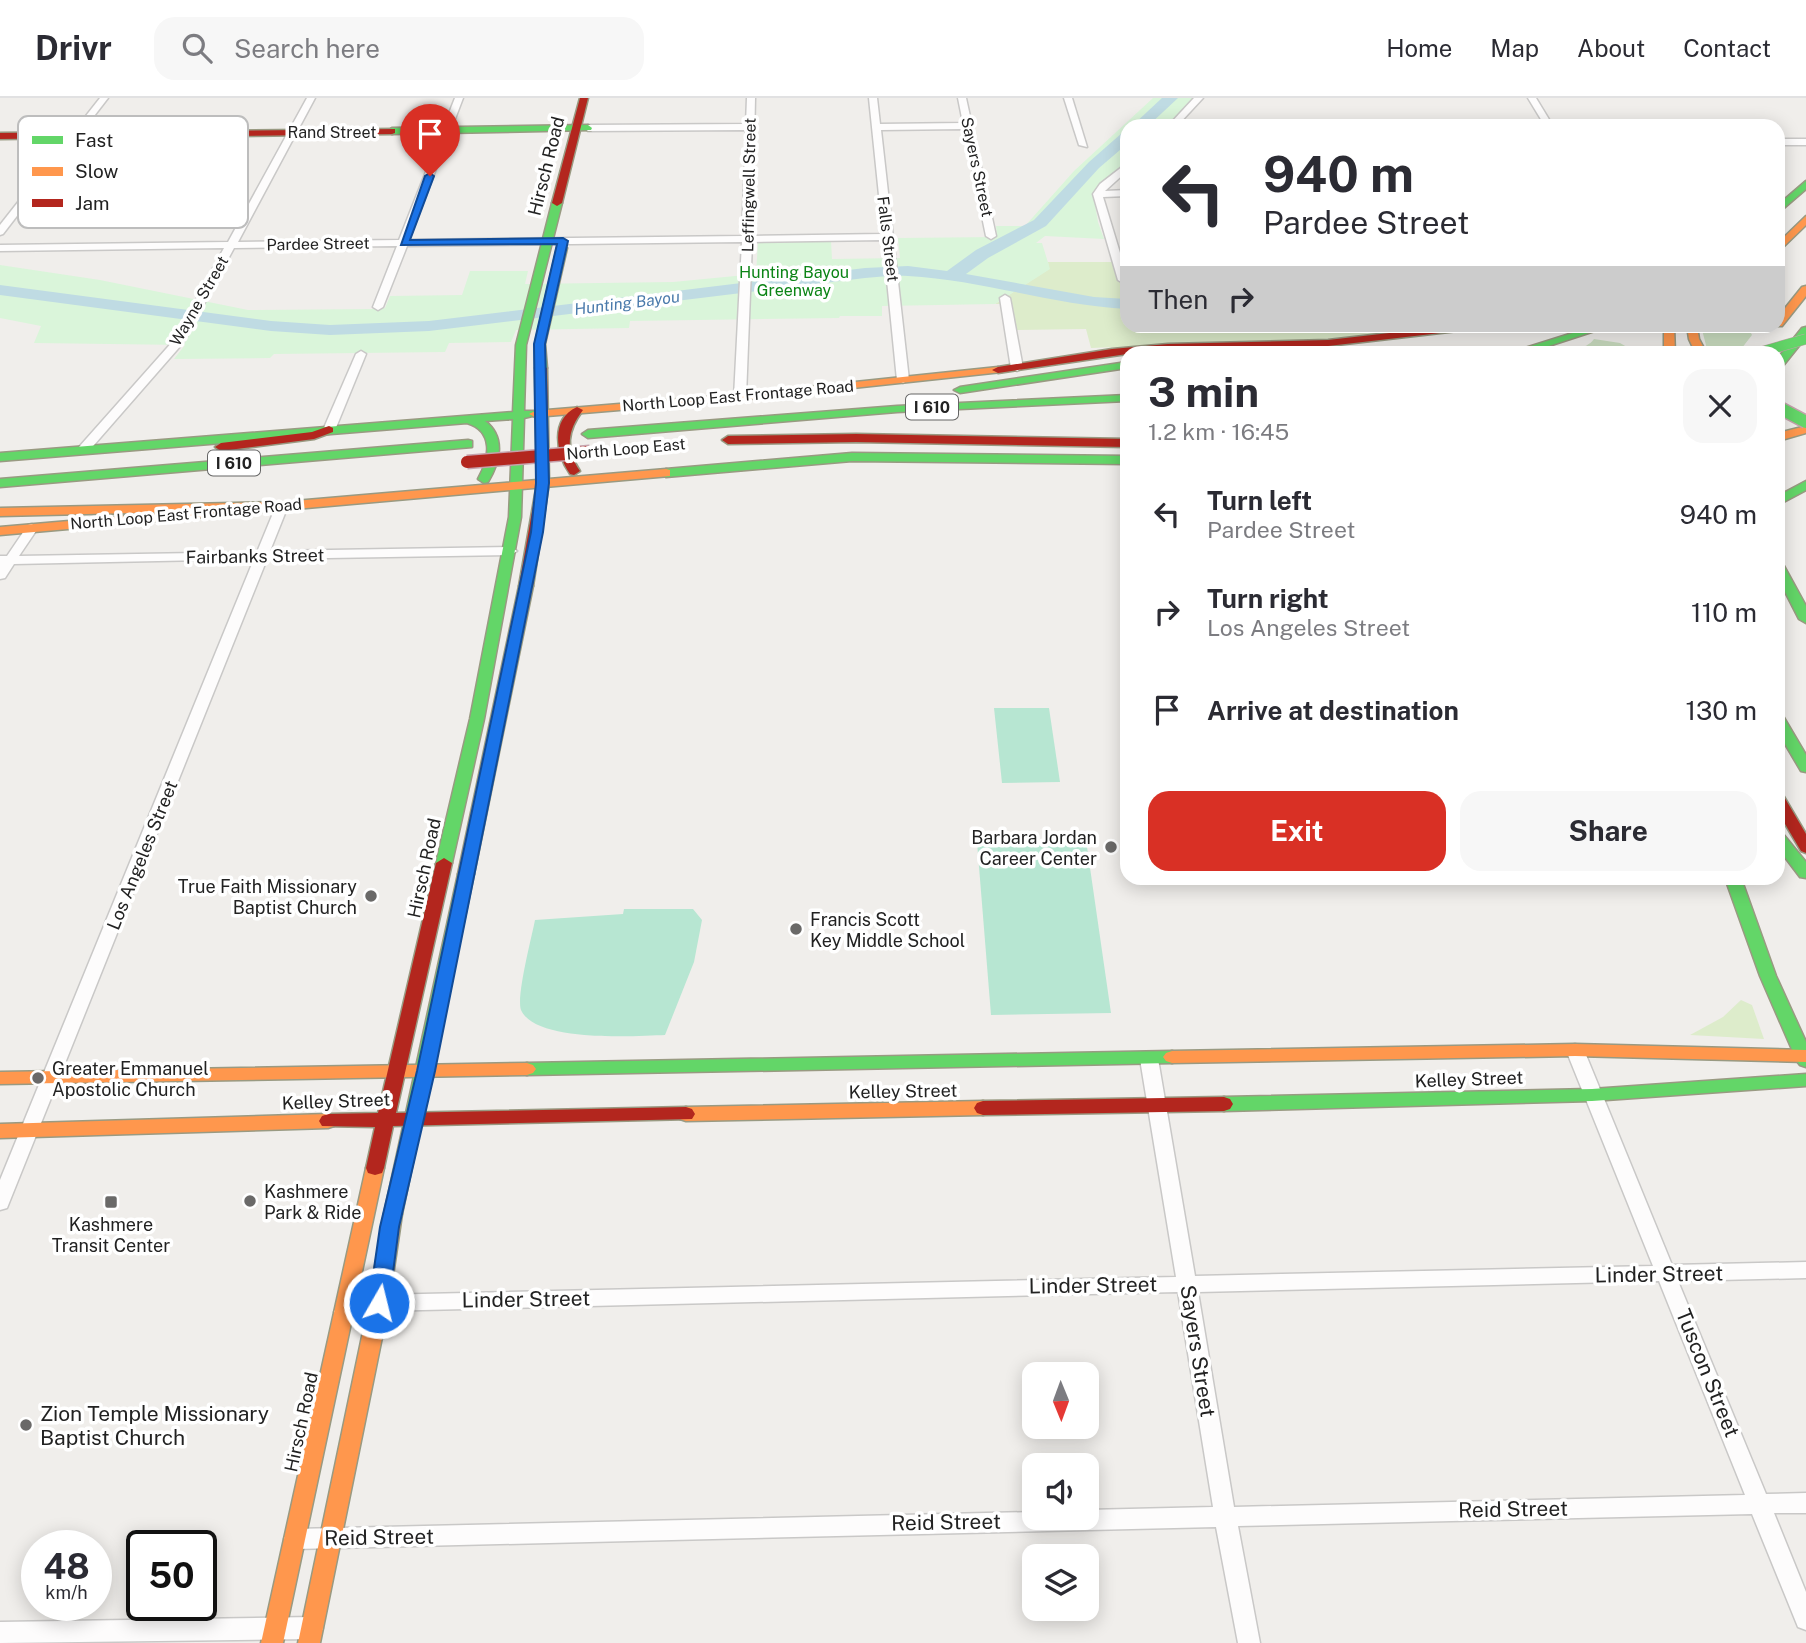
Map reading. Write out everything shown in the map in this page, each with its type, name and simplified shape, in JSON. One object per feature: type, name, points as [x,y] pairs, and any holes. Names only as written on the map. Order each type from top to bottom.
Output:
[{"type":"main road","name":"Hirsch Road","points":[[274,1636],[477,719],[510,551],[516,485],[519,383],[525,327],[531,301],[555,241],[582,128],[584,98]]},
{"type":"main road","name":"Hirsch Road","points":[[582,128],[597,98]]},
{"type":"main road","name":"Rand Street","points":[[248,133],[582,128]]},
{"type":"main road","name":"Rand Street","points":[[0,136],[18,136]]},
{"type":"main road","points":[[1785,204],[1806,184]]},
{"type":"main road","points":[[1785,233],[1806,219]]},
{"type":"main road","points":[[1785,242],[1806,219]]},
{"type":"main road","name":"Hirsch Road","points":[[310,1635],[379,1303],[390,1227],[426,1071],[538,527],[543,412],[540,344],[550,299],[555,241]]},
{"type":"main road","points":[[1785,315],[1806,289]]},
{"type":"main road","points":[[1785,356],[1806,330]]},
{"type":"main road","name":"North Loop East Frontage Road","points":[[1251,346],[1328,343],[1427,333]]},
{"type":"main road","points":[[1539,346],[1583,333]]},
{"type":"main road","points":[[1782,346],[1806,339]]},
{"type":"main road","name":"North Loop East Frontage Road","points":[[0,457],[740,397],[1017,368],[1120,351]]},
{"type":"main road","points":[[737,421],[1120,366]]},
{"type":"main road","points":[[472,418],[505,406],[519,383]]},
{"type":"main road","name":"North Loop East","points":[[0,483],[737,421],[910,408],[1120,398]]},
{"type":"main road","points":[[577,410],[566,423],[561,438],[561,450],[566,463],[584,475],[604,478]]},
{"type":"main road","points":[[1785,411],[1806,422]]},
{"type":"main road","points":[[1785,412],[1806,414]]},
{"type":"main road","name":"I 610","points":[[1120,413],[916,424],[721,441],[856,438],[1120,443]]},
{"type":"main road","points":[[472,418],[490,432],[493,443],[491,467],[481,483],[472,490]]},
{"type":"main road","points":[[1785,426],[1806,428]]},
{"type":"main road","points":[[1785,435],[1806,428]]},
{"type":"main road","points":[[0,476],[314,435],[329,430]]},
{"type":"main road","name":"North Loop East","points":[[461,463],[597,452]]},
{"type":"main road","name":"North Loop East Frontage Road","points":[[0,531],[852,457],[1120,460]]},
{"type":"main road","points":[[1785,497],[1806,485]]},
{"type":"main road","points":[[0,502],[93,494]]},
{"type":"main road","points":[[0,512],[282,506]]},
{"type":"main road","points":[[510,551],[522,562],[515,597],[520,615]]},
{"type":"main road","points":[[1785,579],[1806,619]]},
{"type":"main road","points":[[477,719],[499,719]]},
{"type":"main road","points":[[1785,731],[1806,768]]},
{"type":"main road","points":[[1785,810],[1806,848]]},
{"type":"main road","points":[[1785,846],[1806,873]]},
{"type":"main road","points":[[441,878],[465,878]]},
{"type":"main road","points":[[1736,885],[1768,976],[1805,1058]]},
{"type":"main road","name":"Kelley Street","points":[[0,1078],[1575,1050],[1805,1058]]},
{"type":"main road","name":"Kelley Street","points":[[0,1131],[416,1118],[1157,1107],[1592,1095],[1806,1080]]},
{"type":"street","points":[[90,116],[104,98]]},
{"type":"street","name":"Wayne Street","points":[[248,213],[310,98]]},
{"type":"street","points":[[379,307],[459,98]]},
{"type":"street","name":"Leffingwell Street","points":[[740,397],[748,239],[751,98]]},
{"type":"street","name":"Falls Street","points":[[873,98],[903,380]]},
{"type":"street","name":"Sayers Street","points":[[962,98],[991,236]]},
{"type":"street","points":[[1068,98],[1084,145]]},
{"type":"street","points":[[1179,119],[1199,98]]},
{"type":"street","points":[[1532,98],[1545,119]]},
{"type":"street","points":[[876,127],[968,125]]},
{"type":"street","name":"Rand Street","points":[[582,128],[749,127]]},
{"type":"street","points":[[1785,142],[1806,142]]},
{"type":"street","points":[[1098,194],[1120,173]]},
{"type":"street","points":[[1098,194],[1120,193]]},
{"type":"street","points":[[1098,194],[1120,270]]},
{"type":"street","points":[[0,232],[18,209]]},
{"type":"street","name":"Wayne Street","points":[[83,450],[158,367],[191,320],[239,228]]},
{"type":"street","name":"Pardee Street","points":[[0,248],[887,237]]},
{"type":"street","points":[[1113,245],[1120,245]]},
{"type":"street","points":[[1005,298],[1017,368]]},
{"type":"street","points":[[329,430],[361,354]]},
{"type":"street","name":"Los Angeles Street","points":[[0,1203],[282,506]]},
{"type":"street","points":[[0,575],[4,560],[32,528]]},
{"type":"street","name":"Fairbanks Street","points":[[4,560],[510,551]]},
{"type":"street","name":"Tuscon Street","points":[[1575,1050],[1806,1620]]},
{"type":"street","name":"Sayers Street","points":[[1149,1059],[1249,1643]]},
{"type":"street","name":"Linder Street","points":[[346,1303],[1806,1270]]},
{"type":"street","name":"Reid Street","points":[[295,1539],[1806,1503]]},
{"type":"street","points":[[0,1633],[310,1635]]},
{"type":"green space","name":"Hunting Bayou Greenway","points":[[1153,98],[1197,98],[1177,119],[1130,119]]},
{"type":"green space","name":"Hunting Bayou Greenway","points":[[1120,128],[1120,168],[1093,193],[1104,239],[1045,236],[1036,243],[1042,243],[1050,269],[995,304],[882,306],[882,316],[630,321],[629,328],[516,330],[511,342],[449,343],[445,352],[274,354],[270,358],[174,359],[185,345],[34,343],[41,326],[0,318],[0,265],[100,280],[248,310],[375,309],[385,308],[390,296],[462,295],[470,271],[528,271],[525,284],[673,282],[756,274],[758,242],[831,241],[832,259],[900,258],[898,238],[997,237],[996,226],[1025,226],[1074,171]]},
{"type":"green space","points":[[1048,262],[1114,262],[1120,281],[1120,333],[1384,333],[1324,339],[1091,348],[1086,329],[1017,330],[1012,304],[995,304],[1049,269]]},
{"type":"green space","points":[[1703,333],[1752,335],[1743,346],[1706,346]]},
{"type":"green space","points":[[1594,339],[1625,346],[1584,346]]},
{"type":"green space","points":[[994,708],[1049,708],[1060,782],[1002,783]]},
{"type":"green space","points":[[1086,840],[1111,1013],[991,1015],[977,842]]},
{"type":"green space","points":[[624,909],[693,909],[702,920],[694,962],[665,1035],[565,1033],[530,1021],[521,1010],[520,1003],[522,980],[535,920],[623,914]]},
{"type":"green space","points":[[1741,1000],[1752,1005],[1764,1039],[1690,1035],[1723,1017]]},
{"type":"waterway","points":[[1147,119],[1171,98]]},
{"type":"waterway","points":[[952,276],[982,254],[1040,223],[1094,165],[1120,142]]},
{"type":"waterway","name":"Hunting Bayou","points":[[0,290],[271,326],[330,330],[429,326],[865,273],[908,271],[1009,285],[1094,302],[1120,304]]},
{"type":"traffic: fast","points":[[392,131],[588,128]]},
{"type":"traffic: fast","points":[[1785,204],[1806,184]]},
{"type":"traffic: fast","points":[[444,863],[477,719],[515,517],[521,345],[557,203]]},
{"type":"traffic: fast","points":[[541,368],[540,344],[562,248]]},
{"type":"traffic: fast","points":[[1785,356],[1806,330]]},
{"type":"traffic: fast","points":[[1538,346],[1582,333]]},
{"type":"traffic: fast","points":[[1782,346],[1806,339]]},
{"type":"traffic: fast","points":[[960,390],[1120,366]]},
{"type":"traffic: fast","points":[[588,434],[897,409],[1120,398]]},
{"type":"traffic: fast","points":[[1785,411],[1806,422]]},
{"type":"traffic: fast","points":[[0,457],[535,414]]},
{"type":"traffic: fast","points":[[466,419],[483,425],[492,436],[492,459],[484,479]]},
{"type":"traffic: fast","points":[[0,483],[468,444]]},
{"type":"traffic: fast","points":[[666,473],[852,457],[1120,460]]},
{"type":"traffic: fast","points":[[1785,497],[1806,485]]},
{"type":"traffic: fast","points":[[1785,579],[1806,619]]},
{"type":"traffic: fast","points":[[1785,731],[1806,768]]},
{"type":"traffic: fast","points":[[1785,846],[1806,873]]},
{"type":"traffic: fast","points":[[393,1214],[466,874]]},
{"type":"traffic: fast","points":[[1736,885],[1768,976],[1806,1061]]},
{"type":"traffic: fast","points":[[527,1069],[1172,1057]]},
{"type":"traffic: fast","points":[[1224,1104],[1592,1095],[1806,1080]]},
{"type":"traffic: slow","points":[[1785,242],[1806,219]]},
{"type":"traffic: slow","points":[[1785,315],[1806,289]]},
{"type":"traffic: slow","points":[[1669,333],[1670,346]]},
{"type":"traffic: slow","points":[[1693,333],[1698,346]]},
{"type":"traffic: slow","points":[[535,414],[740,397],[998,370]]},
{"type":"traffic: slow","points":[[1785,435],[1806,429]]},
{"type":"traffic: slow","points":[[261,508],[666,473]]},
{"type":"traffic: slow","points":[[0,512],[282,506]]},
{"type":"traffic: slow","points":[[0,531],[227,511]]},
{"type":"traffic: slow","points":[[466,874],[526,586]]},
{"type":"traffic: slow","points":[[1172,1057],[1575,1050],[1806,1056]]},
{"type":"traffic: slow","points":[[0,1078],[527,1069]]},
{"type":"traffic: slow","points":[[686,1114],[983,1108]]},
{"type":"traffic: slow","points":[[0,1131],[328,1121]]},
{"type":"traffic: slow","points":[[272,1643],[375,1168]]},
{"type":"traffic: slow","points":[[309,1643],[379,1303],[393,1214]]},
{"type":"traffic: jam","points":[[557,203],[584,98]]},
{"type":"traffic: jam","points":[[248,133],[392,131]]},
{"type":"traffic: jam","points":[[0,136],[18,136]]},
{"type":"traffic: jam","points":[[1208,346],[1328,343],[1414,333]]},
{"type":"traffic: jam","points":[[998,370],[1120,351]]},
{"type":"traffic: jam","points":[[526,586],[543,483],[541,368]]},
{"type":"traffic: jam","points":[[574,471],[565,456],[563,440],[567,425],[577,410]]},
{"type":"traffic: jam","points":[[221,447],[314,435],[329,430]]},
{"type":"traffic: jam","points":[[728,440],[856,438],[1120,443]]},
{"type":"traffic: jam","points":[[467,462],[590,452]]},
{"type":"traffic: jam","points":[[1785,810],[1806,848]]},
{"type":"traffic: jam","points":[[375,1168],[444,863]]},
{"type":"traffic: jam","points":[[983,1108],[1224,1104]]},
{"type":"traffic: jam","points":[[328,1121],[686,1114]]},
{"type":"place","name":"Barbara Jordan Career Center","points":[[1111,847]]},
{"type":"place","name":"True Faith Missionary Baptist Church","points":[[371,896]]},
{"type":"place","name":"Francis Scott Key Middle School","points":[[796,929]]},
{"type":"place","name":"Greater Emmanuel Apostolic Church","points":[[38,1078]]},
{"type":"place","name":"Kashmere Park & Ride","points":[[250,1201]]},
{"type":"place","name":"Kashmere Transit Center","points":[[111,1202]]},
{"type":"place","name":"Zion Temple Missionary Baptist Church","points":[[26,1425]]},
{"type":"route","points":[[379,1303],[390,1227],[426,1071],[537,532],[542,483],[540,344],[563,241],[404,243],[430,176]]}]
